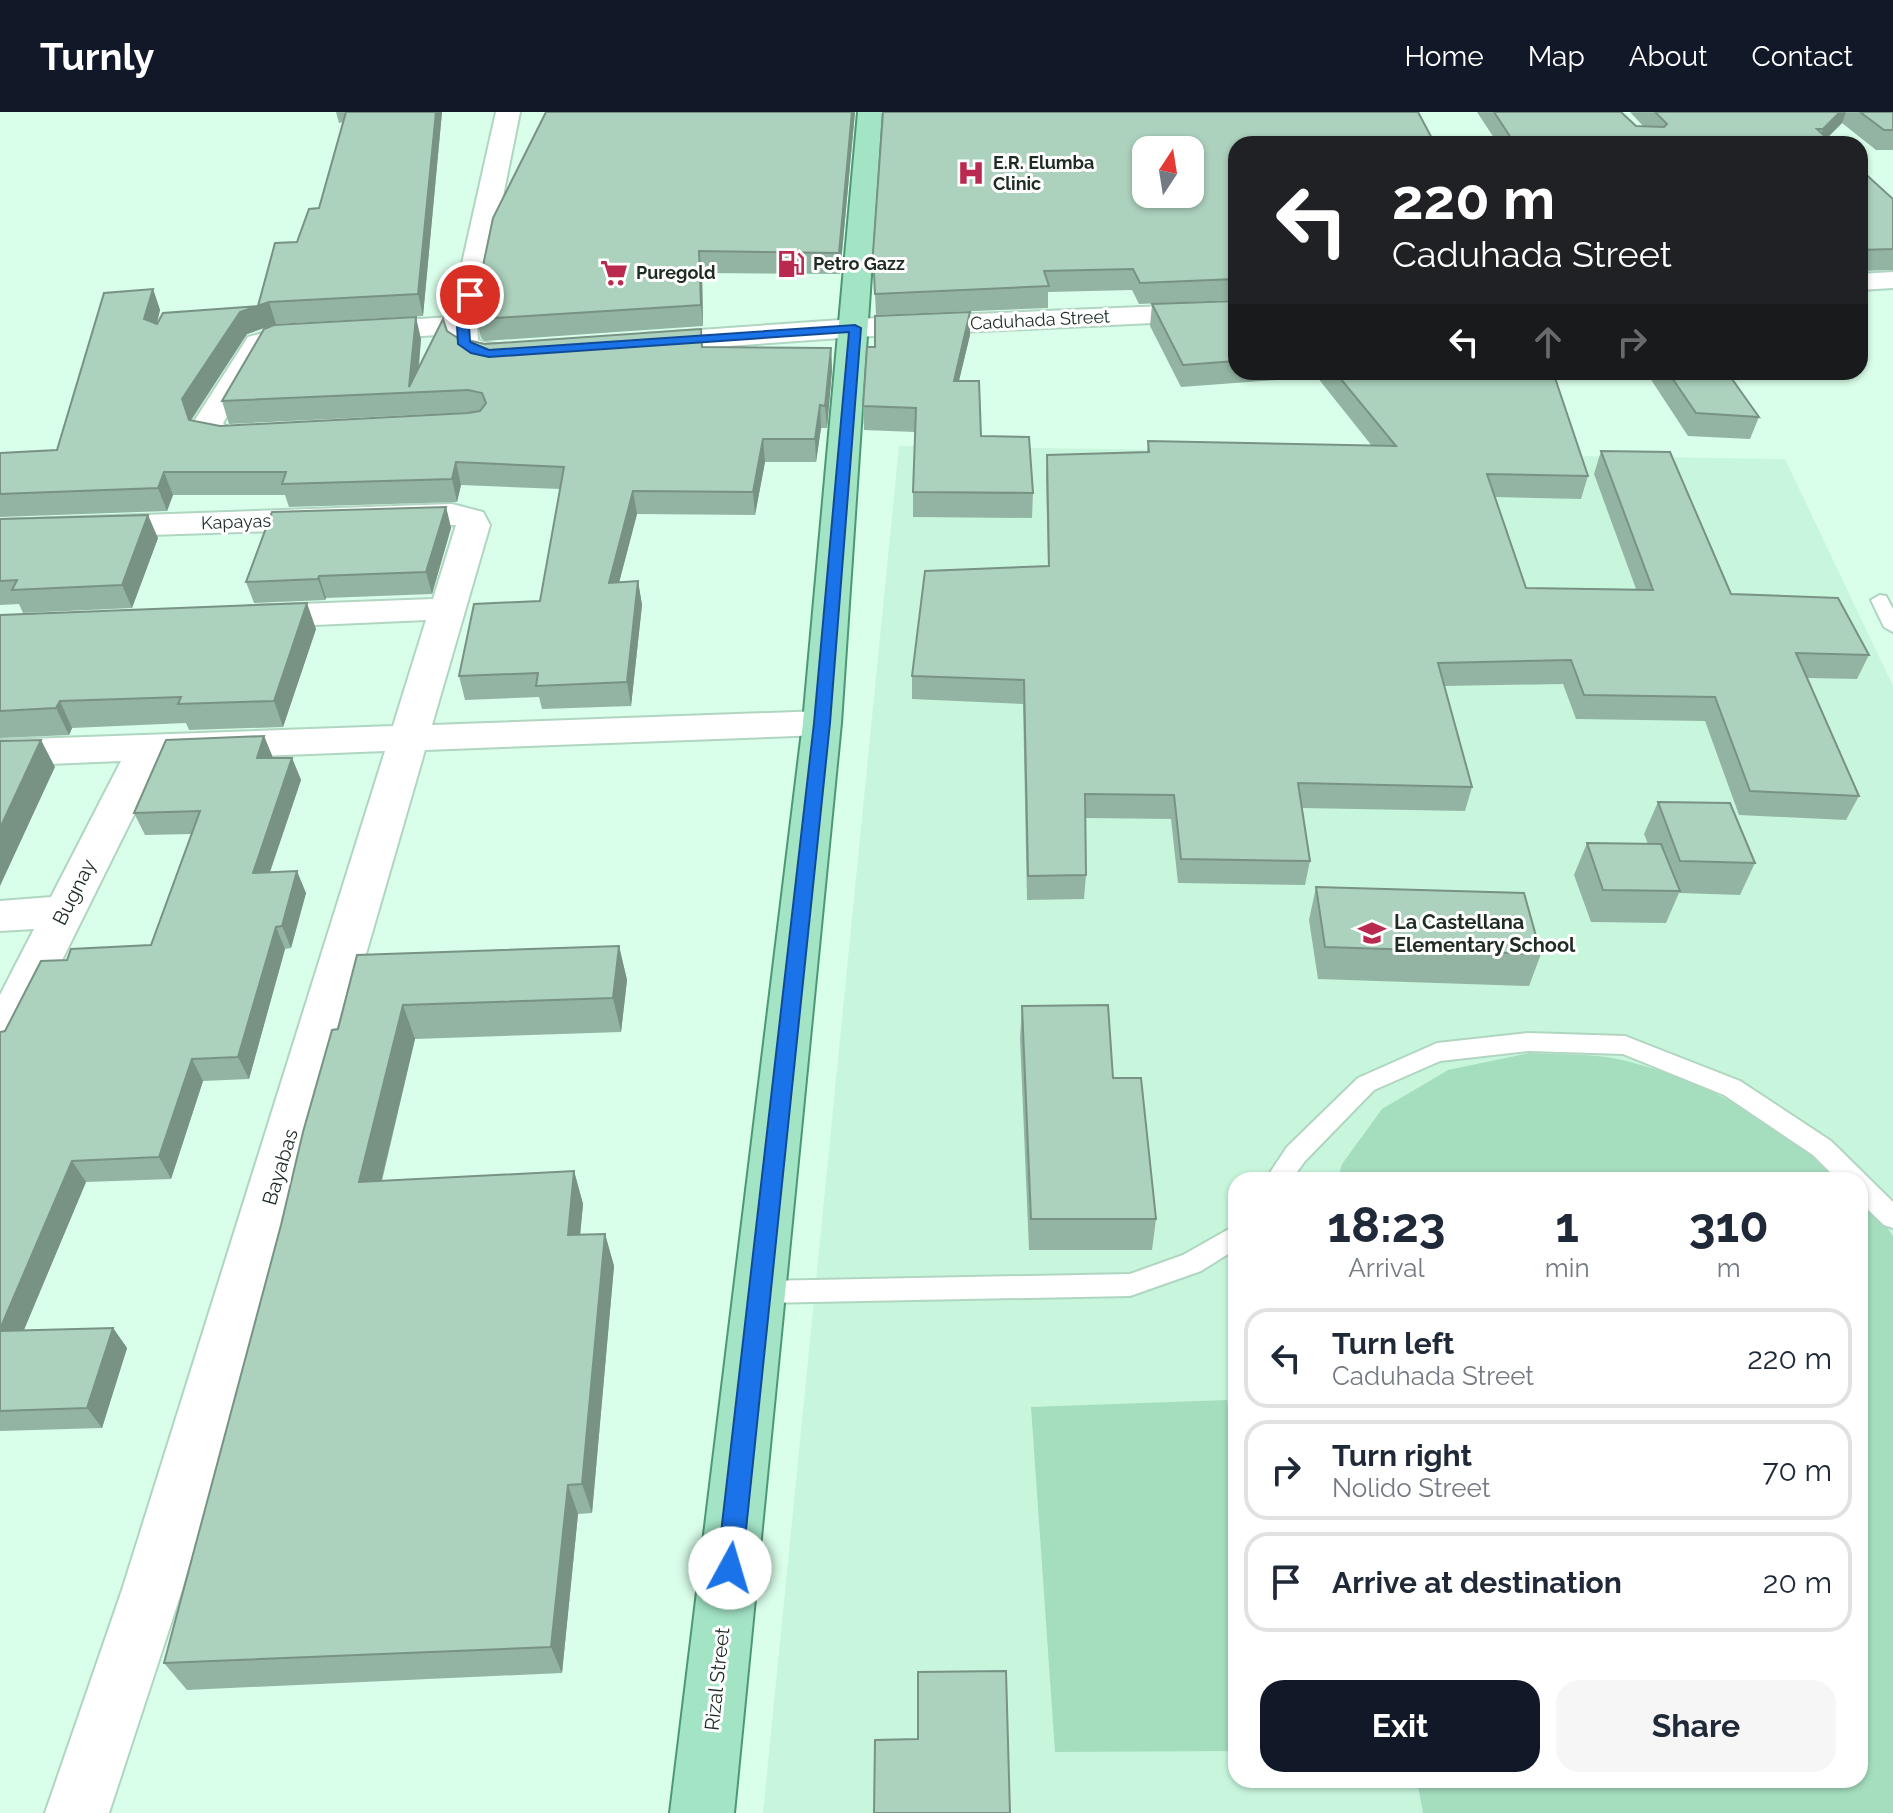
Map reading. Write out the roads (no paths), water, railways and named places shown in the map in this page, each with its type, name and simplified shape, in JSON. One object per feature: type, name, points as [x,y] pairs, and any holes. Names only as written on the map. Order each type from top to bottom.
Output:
[{"type":"main road","name":"Rizal Street","points":[[702,1813],[822,723],[870,112]]},
{"type":"street","points":[[537,350],[489,354],[475,351],[464,334],[508,114],[538,115]]},
{"type":"street","points":[[1868,282],[1893,280]]},
{"type":"street","name":"Caduhada Street","points":[[617,345],[855,328],[1228,311]]},
{"type":"street","points":[[289,433],[228,437],[209,433],[208,423],[258,343],[276,336],[301,333],[464,334]]},
{"type":"street","name":"Kapayas","points":[[0,530],[452,514],[471,519]]},
{"type":"street","name":"Bayabas","points":[[77,1813],[152,1590],[448,609],[473,525],[471,519]]},
{"type":"street","points":[[216,619],[448,609]]},
{"type":"street","points":[[0,753],[822,723]]},
{"type":"street","name":"Bugnay","points":[[0,1039],[148,746]]},
{"type":"street","points":[[0,916],[64,911]]},
{"type":"lane","points":[[1880,600],[1893,627]]},
{"type":"lane","points":[[1283,1172],[1296,1154],[1366,1084],[1437,1052],[1529,1042],[1625,1045],[1732,1088],[1822,1148],[1846,1172]]},
{"type":"lane","points":[[1868,1194],[1893,1218]]},
{"type":"lane","points":[[760,1292],[1130,1285],[1192,1263],[1228,1241]]},
{"type":"place","name":"E.R. Elumba Clinic","points":[[971,173]]},
{"type":"place","name":"Petro Gazz","points":[[791,264]]},
{"type":"place","name":"Puregold","points":[[614,273]]},
{"type":"place","name":"La Castellana Elementary School","points":[[1372,933]]}]
